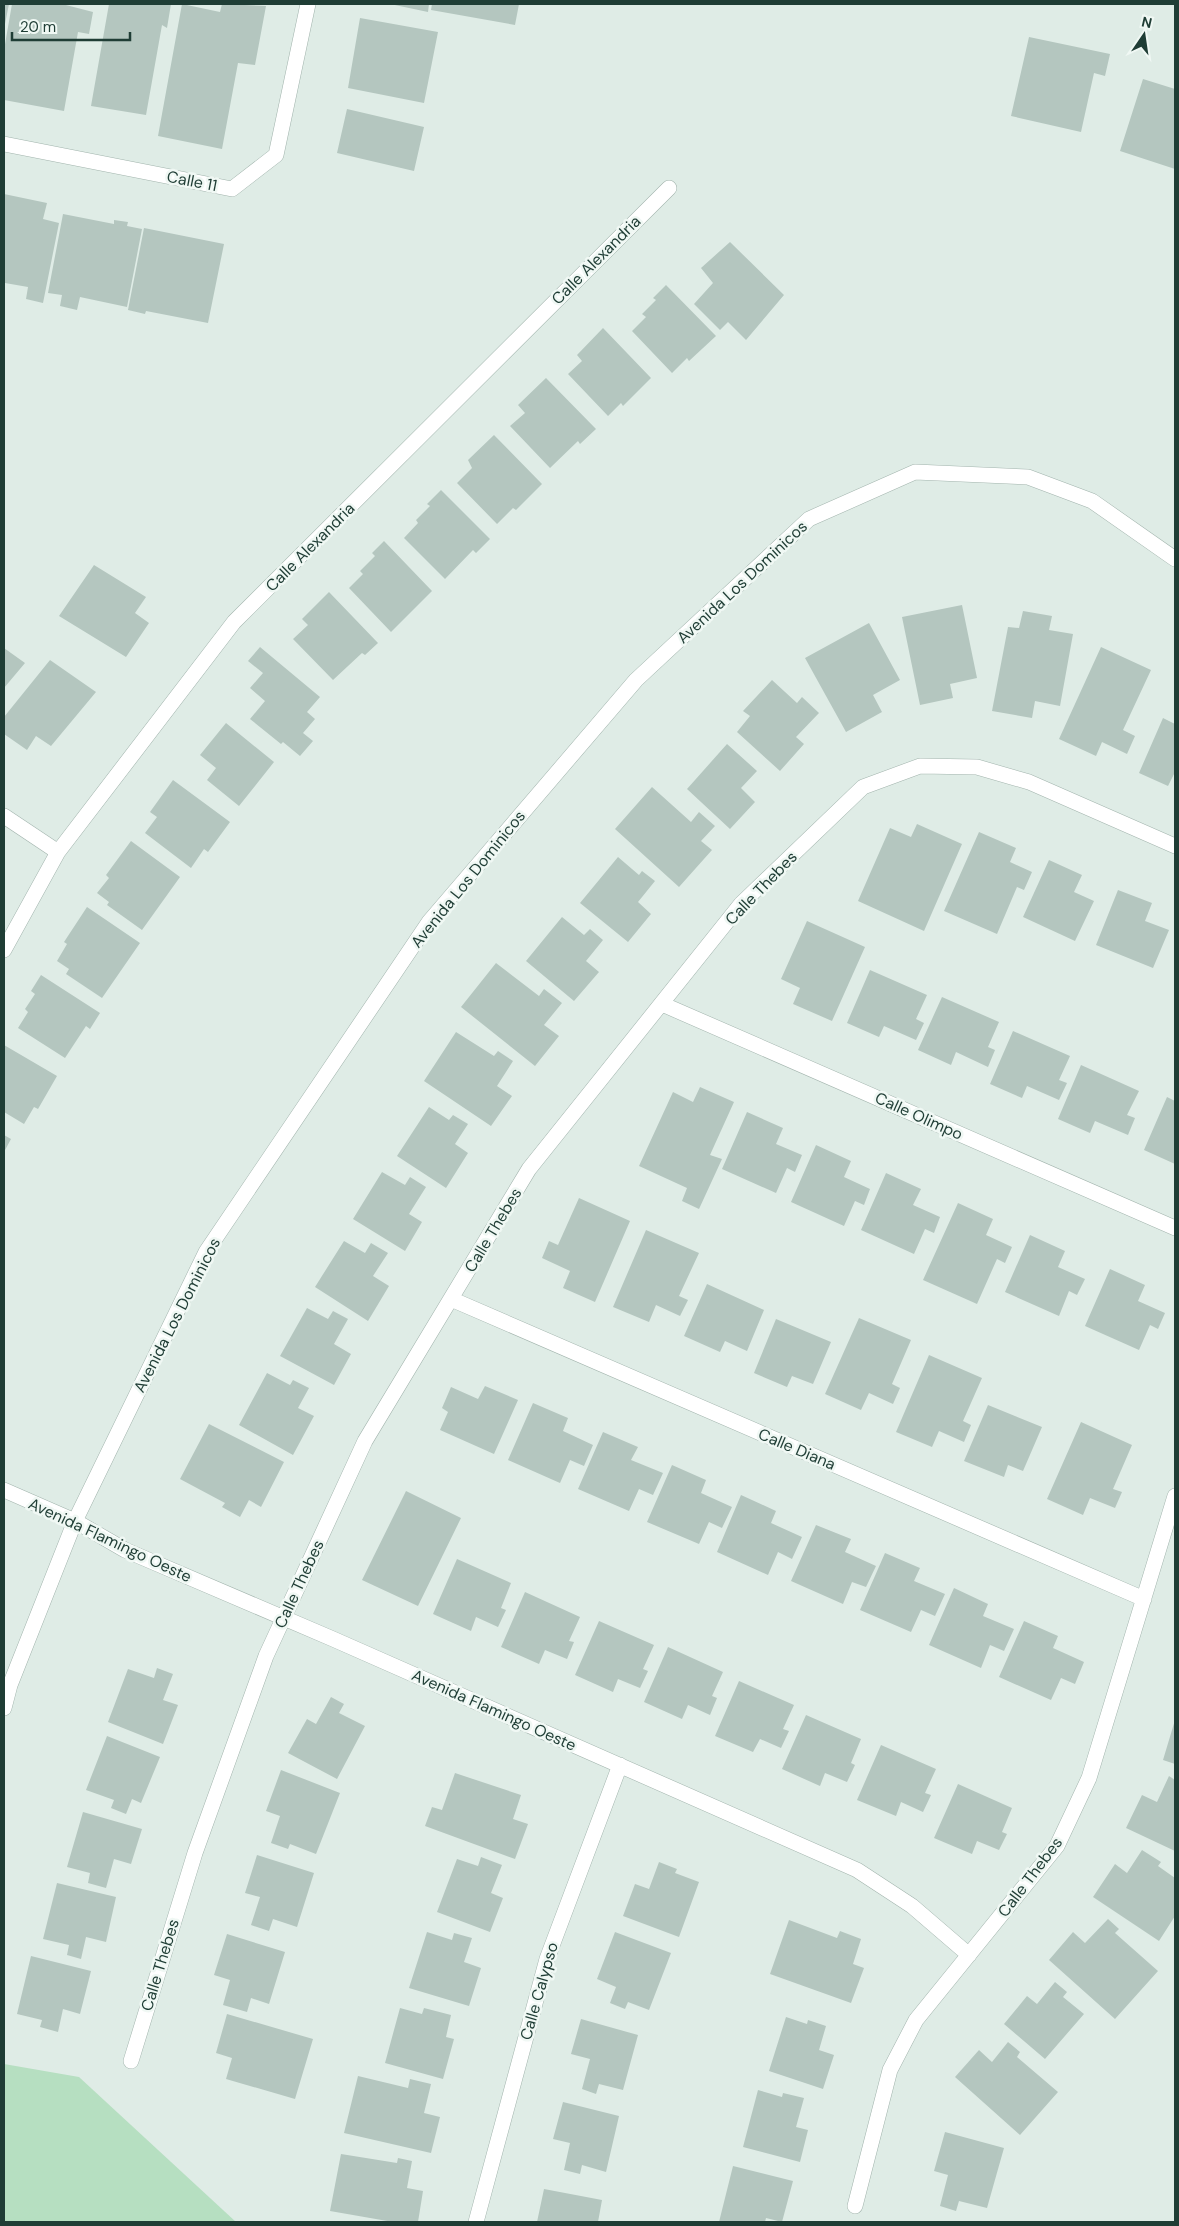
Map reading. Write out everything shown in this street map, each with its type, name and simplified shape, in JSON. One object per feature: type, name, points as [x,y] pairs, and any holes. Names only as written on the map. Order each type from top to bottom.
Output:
[{"type":"street","name":"Calle 11","points":[[4,144],[232,189],[276,155],[308,4]]},
{"type":"street","name":"Calle Alexandria","points":[[4,950],[58,852],[234,622],[669,188]]},
{"type":"street","name":"Avenida Los Dominicos","points":[[4,1708],[10,1685],[75,1520],[206,1252],[429,922],[636,680],[809,519],[915,472],[1028,477],[1092,501],[1175,559]]},
{"type":"street","name":"Calle Thebes","points":[[131,2060],[195,1853],[266,1656],[365,1440],[529,1170],[741,904],[863,787],[920,766],[977,767],[1029,782],[1175,846]]},
{"type":"street","points":[[4,816],[58,852]]},
{"type":"street","name":"Calle Olimpo","points":[[662,1004],[1175,1228]]},
{"type":"street","name":"Calle Diana","points":[[451,1298],[1144,1599]]},
{"type":"street","name":"Avenida Flamingo Oeste","points":[[4,1490],[75,1520],[125,1550],[283,1617],[857,1870],[912,1906],[969,1955]]},
{"type":"street","name":"Calle Thebes","points":[[855,2206],[890,2070],[916,2020],[1057,1846],[1089,1778],[1175,1496]]},
{"type":"street","name":"Calle Calypso","points":[[476,2222],[547,1959],[620,1765]]},
{"type":"green space","points":[[4,2064],[79,2077],[236,2222],[4,2222]]},
{"type":"building","points":[[4,4],[9,4],[5,24],[4,24]]},
{"type":"building","points":[[12,4],[62,4],[93,12],[89,34],[78,32],[64,111],[4,100],[4,50]]},
{"type":"building","points":[[109,4],[171,4],[167,28],[162,25],[146,115],[91,106]]},
{"type":"building","points":[[182,4],[220,12],[222,4],[266,6],[255,65],[238,63],[222,149],[158,136]]},
{"type":"building","points":[[390,4],[429,4],[428,12]]},
{"type":"building","points":[[432,4],[519,4],[515,25],[431,10]]},
{"type":"building","points":[[360,18],[438,32],[424,103],[348,88]]},
{"type":"building","points":[[1029,37],[1110,54],[1105,76],[1094,73],[1081,132],[1011,116]]},
{"type":"building","points":[[1143,79],[1175,89],[1175,169],[1120,151]]},
{"type":"building","points":[[347,109],[424,127],[414,171],[337,153]]},
{"type":"building","points":[[4,194],[47,203],[43,219],[59,223],[43,303],[26,299],[28,287],[5,283],[4,287]]},
{"type":"building","points":[[63,214],[114,224],[114,220],[128,222],[127,226],[142,229],[127,307],[80,297],[77,310],[60,306],[62,295],[48,293]]},
{"type":"building","points":[[144,228],[224,244],[208,323],[146,311],[145,314],[128,310]]},
{"type":"building","points":[[730,242],[784,295],[746,340],[728,322],[720,330],[694,304],[713,283],[701,268]]},
{"type":"building","points":[[666,285],[716,336],[689,361],[687,358],[672,373],[632,331],[646,317],[642,314],[656,300],[653,298]]},
{"type":"building","points":[[603,328],[651,378],[623,406],[621,403],[608,416],[568,374],[582,361],[577,355]]},
{"type":"building","points":[[546,378],[596,429],[580,444],[578,441],[550,468],[510,426],[525,413],[518,405]]},
{"type":"building","points":[[494,435],[542,484],[516,510],[513,508],[497,524],[457,483],[472,468],[468,460]]},
{"type":"building","points":[[441,490],[490,539],[476,553],[473,550],[445,579],[404,538],[418,523],[416,520],[430,506],[427,504]]},
{"type":"building","points":[[384,541],[432,591],[391,632],[349,588],[363,574],[360,571],[375,556],[372,553]]},
{"type":"building","points":[[94,565],[146,597],[135,613],[149,623],[126,657],[59,616]]},
{"type":"building","points":[[329,592],[378,643],[365,655],[362,653],[333,680],[293,639],[308,625],[302,619]]},
{"type":"building","points":[[962,605],[977,678],[950,684],[953,698],[920,705],[902,617]]},
{"type":"building","points":[[1023,611],[1052,616],[1049,630],[1073,634],[1060,706],[1035,701],[1032,718],[992,711],[1008,627],[1019,628]]},
{"type":"building","points":[[869,623],[900,680],[873,695],[882,712],[846,732],[805,658]]},
{"type":"building","points":[[260,647],[320,697],[307,712],[315,719],[303,733],[313,741],[300,756],[283,742],[281,744],[250,719],[265,701],[250,688],[263,673],[248,661]]},
{"type":"building","points":[[1101,647],[1151,670],[1123,730],[1135,736],[1127,754],[1102,742],[1096,756],[1059,739]]},
{"type":"building","points":[[4,648],[25,663],[4,688]]},
{"type":"building","points":[[50,660],[96,692],[51,746],[36,736],[27,750],[4,734],[4,717]]},
{"type":"building","points":[[772,680],[797,703],[802,697],[819,713],[796,737],[804,744],[780,771],[737,732],[750,716],[743,711]]},
{"type":"building","points":[[1163,718],[1175,724],[1175,772],[1168,786],[1139,773]]},
{"type":"building","points":[[226,723],[274,762],[239,806],[207,780],[216,768],[200,755]]},
{"type":"building","points":[[727,744],[757,771],[741,788],[755,802],[730,829],[687,789]]},
{"type":"building","points":[[173,780],[230,822],[208,852],[204,849],[191,868],[145,833],[157,817],[150,812]]},
{"type":"building","points":[[652,787],[691,822],[699,812],[715,826],[701,841],[712,850],[679,887],[615,829]]},
{"type":"building","points":[[917,824],[962,844],[924,931],[858,901],[890,828],[911,837]]},
{"type":"building","points":[[979,832],[1016,848],[1010,862],[1032,872],[1024,890],[1017,887],[997,934],[944,911]]},
{"type":"building","points":[[131,841],[180,877],[142,930],[107,905],[109,902],[97,893],[109,878],[106,875]]},
{"type":"building","points":[[618,857],[639,875],[642,871],[655,881],[638,902],[651,914],[628,942],[580,903]]},
{"type":"building","points":[[1049,860],[1082,875],[1074,892],[1094,901],[1075,941],[1023,917]]},
{"type":"building","points":[[1118,890],[1152,903],[1145,921],[1169,930],[1153,968],[1096,945]]},
{"type":"building","points":[[87,907],[140,943],[102,998],[66,974],[69,969],[57,961],[67,944],[64,942]]},
{"type":"building","points":[[562,917],[584,935],[590,929],[603,940],[586,961],[599,972],[574,1001],[526,961]]},
{"type":"building","points":[[807,921],[865,947],[832,1021],[793,1004],[800,988],[781,979]]},
{"type":"building","points":[[496,963],[539,996],[544,989],[562,1003],[544,1025],[559,1036],[535,1066],[461,1007]]},
{"type":"building","points":[[870,970],[927,995],[916,1019],[924,1023],[916,1040],[884,1026],[879,1037],[847,1023]]},
{"type":"building","points":[[41,975],[100,1013],[90,1029],[86,1026],[65,1058],[18,1028],[28,1012],[25,1009],[35,994],[31,991]]},
{"type":"building","points":[[942,997],[999,1022],[988,1047],[995,1050],[988,1067],[956,1052],[951,1065],[918,1050]]},
{"type":"building","points":[[1013,1031],[1070,1056],[1059,1080],[1067,1083],[1059,1100],[1027,1086],[1022,1098],[990,1084]]},
{"type":"building","points":[[456,1032],[494,1056],[498,1051],[513,1061],[497,1086],[512,1096],[491,1126],[424,1081]]},
{"type":"building","points":[[4,1045],[57,1076],[38,1109],[34,1107],[24,1124],[4,1112]]},
{"type":"building","points":[[1081,1065],[1139,1091],[1127,1115],[1135,1118],[1128,1135],[1095,1121],[1090,1133],[1058,1119]]},
{"type":"building","points":[[700,1087],[734,1102],[710,1155],[722,1159],[699,1209],[682,1201],[687,1188],[639,1166],[673,1092],[693,1102]]},
{"type":"building","points":[[1167,1097],[1175,1101],[1175,1164],[1144,1150]]},
{"type":"building","points":[[429,1107],[449,1120],[453,1115],[468,1124],[455,1144],[468,1153],[446,1188],[397,1156]]},
{"type":"building","points":[[747,1112],[783,1128],[776,1144],[802,1155],[795,1172],[787,1168],[776,1193],[722,1169]]},
{"type":"building","points":[[4,1135],[11,1139],[4,1152]]},
{"type":"building","points":[[816,1145],[851,1161],[844,1177],[870,1189],[864,1205],[855,1201],[844,1226],[791,1202]]},
{"type":"building","points":[[382,1172],[405,1185],[410,1177],[426,1187],[409,1214],[422,1222],[405,1251],[353,1219]]},
{"type":"building","points":[[886,1173],[921,1189],[913,1205],[940,1217],[934,1233],[925,1229],[914,1254],[861,1230]]},
{"type":"building","points":[[579,1198],[630,1221],[595,1302],[563,1288],[570,1271],[542,1258],[549,1241],[558,1245]]},
{"type":"building","points":[[958,1203],[993,1219],[986,1235],[1012,1247],[1005,1263],[997,1259],[977,1304],[923,1280]]},
{"type":"building","points":[[646,1230],[699,1253],[679,1296],[688,1300],[680,1316],[656,1305],[649,1322],[613,1307]]},
{"type":"building","points":[[1030,1235],[1065,1251],[1058,1267],[1085,1279],[1077,1295],[1069,1291],[1059,1316],[1005,1292]]},
{"type":"building","points":[[344,1241],[365,1253],[371,1243],[388,1253],[373,1276],[389,1286],[368,1321],[315,1287]]},
{"type":"building","points":[[1110,1269],[1145,1285],[1138,1301],[1165,1313],[1158,1329],[1150,1325],[1139,1350],[1085,1326]]},
{"type":"building","points":[[707,1284],[764,1310],[747,1351],[725,1341],[720,1352],[684,1336]]},
{"type":"building","points":[[307,1308],[328,1319],[333,1311],[348,1319],[334,1344],[351,1354],[334,1385],[280,1356]]},
{"type":"building","points":[[859,1318],[911,1340],[892,1384],[900,1388],[893,1404],[869,1393],[861,1410],[825,1394]]},
{"type":"building","points":[[776,1319],[831,1342],[813,1384],[792,1376],[787,1387],[754,1373]]},
{"type":"building","points":[[929,1355],[982,1378],[963,1421],[971,1425],[964,1442],[939,1431],[932,1447],[896,1432]]},
{"type":"building","points":[[267,1373],[290,1385],[293,1380],[309,1388],[298,1408],[314,1416],[293,1455],[239,1425]]},
{"type":"building","points":[[485,1386],[518,1400],[494,1454],[440,1430],[448,1412],[442,1408],[451,1387],[478,1399]]},
{"type":"building","points":[[533,1403],[568,1418],[563,1431],[593,1445],[584,1466],[570,1460],[560,1483],[508,1460]]},
{"type":"building","points":[[988,1405],[1042,1427],[1023,1471],[1008,1465],[1004,1477],[964,1461]]},
{"type":"building","points":[[1081,1422],[1132,1445],[1113,1489],[1122,1492],[1115,1508],[1090,1498],[1083,1515],[1047,1499]]},
{"type":"building","points":[[209,1424],[284,1462],[261,1507],[249,1500],[240,1517],[222,1507],[225,1503],[180,1479]]},
{"type":"building","points":[[603,1432],[638,1447],[631,1460],[663,1473],[653,1495],[639,1489],[629,1511],[578,1489]]},
{"type":"building","points":[[672,1465],[706,1480],[701,1493],[732,1507],[722,1528],[709,1522],[699,1544],[647,1522]]},
{"type":"building","points":[[406,1491],[461,1518],[418,1606],[362,1580]]},
{"type":"building","points":[[741,1495],[776,1511],[771,1523],[802,1537],[792,1559],[778,1552],[768,1575],[717,1552]]},
{"type":"building","points":[[816,1525],[851,1539],[845,1552],[876,1566],[866,1587],[852,1582],[843,1604],[791,1581]]},
{"type":"building","points":[[885,1553],[920,1568],[914,1581],[945,1594],[935,1616],[921,1610],[911,1632],[860,1610]]},
{"type":"building","points":[[457,1559],[511,1583],[501,1608],[506,1610],[498,1627],[476,1617],[471,1631],[433,1614]]},
{"type":"building","points":[[954,1588],[988,1604],[983,1616],[1014,1629],[1004,1651],[990,1645],[981,1668],[929,1645]]},
{"type":"building","points":[[525,1592],[580,1617],[569,1641],[574,1642],[567,1659],[545,1650],[539,1664],[501,1647]]},
{"type":"building","points":[[599,1621],[654,1645],[643,1669],[648,1671],[640,1688],[618,1679],[613,1692],[575,1675]]},
{"type":"building","points":[[1024,1621],[1058,1636],[1053,1648],[1084,1662],[1075,1684],[1061,1678],[1051,1700],[999,1677]]},
{"type":"building","points":[[668,1647],[723,1672],[712,1696],[717,1698],[710,1715],[688,1705],[682,1719],[644,1702]]},
{"type":"building","points":[[157,1668],[173,1674],[163,1700],[178,1705],[163,1744],[108,1722],[128,1669],[154,1678]]},
{"type":"building","points":[[739,1681],[794,1705],[783,1729],[789,1731],[781,1748],[760,1739],[753,1752],[715,1736]]},
{"type":"building","points":[[331,1697],[344,1704],[339,1713],[365,1726],[337,1779],[288,1753],[307,1719],[316,1724]]},
{"type":"building","points":[[806,1715],[861,1739],[851,1763],[855,1765],[847,1782],[825,1773],[820,1786],[782,1769]]},
{"type":"building","points":[[1175,1720],[1175,1764],[1163,1760]]},
{"type":"building","points":[[107,1736],[160,1757],[141,1803],[132,1799],[126,1814],[111,1808],[114,1800],[86,1790]]},
{"type":"building","points":[[881,1745],[936,1769],[925,1793],[931,1795],[923,1812],[901,1802],[896,1816],[857,1800]]},
{"type":"building","points":[[281,1770],[340,1793],[316,1854],[290,1844],[288,1849],[271,1843],[280,1816],[266,1811]]},
{"type":"building","points":[[455,1773],[521,1795],[513,1819],[528,1824],[515,1859],[425,1826],[432,1807],[442,1810]]},
{"type":"building","points":[[1169,1776],[1175,1780],[1175,1851],[1126,1828],[1142,1795],[1157,1802]]},
{"type":"building","points":[[958,1784],[1012,1808],[1002,1832],[1007,1834],[999,1850],[977,1841],[972,1854],[934,1838]]},
{"type":"building","points":[[83,1812],[142,1829],[131,1864],[114,1859],[106,1888],[88,1883],[90,1873],[67,1867]]},
{"type":"building","points":[[1142,1850],[1161,1862],[1158,1866],[1175,1878],[1175,1916],[1159,1941],[1093,1897],[1115,1864],[1127,1873]]},
{"type":"building","points":[[257,1855],[314,1873],[297,1927],[273,1919],[269,1931],[251,1925],[260,1897],[245,1893]]},
{"type":"building","points":[[481,1857],[502,1865],[491,1893],[503,1898],[490,1932],[437,1912],[457,1859],[478,1866]]},
{"type":"building","points":[[659,1862],[677,1869],[675,1873],[699,1882],[679,1937],[623,1916],[635,1884],[649,1889]]},
{"type":"building","points":[[57,1883],[116,1897],[106,1942],[86,1937],[81,1959],[67,1955],[69,1945],[43,1939]]},
{"type":"building","points":[[1108,1919],[1119,1929],[1115,1933],[1158,1971],[1115,2019],[1049,1960],[1073,1932],[1085,1943]]},
{"type":"building","points":[[789,1920],[837,1938],[840,1931],[861,1939],[853,1964],[864,1968],[851,2003],[770,1974]]},
{"type":"building","points":[[427,1932],[452,1940],[454,1933],[472,1938],[464,1962],[481,1968],[469,2006],[409,1988]]},
{"type":"building","points":[[615,1932],[671,1953],[649,2010],[628,2002],[625,2009],[610,2003],[616,1987],[597,1979]]},
{"type":"building","points":[[227,1934],[285,1952],[269,2004],[251,1998],[247,2012],[223,2005],[230,1980],[214,1975]]},
{"type":"building","points":[[31,1956],[91,1971],[80,2014],[63,2009],[58,2032],[40,2027],[42,2020],[17,2014]]},
{"type":"building","points":[[1055,1982],[1067,1992],[1063,1997],[1084,2014],[1045,2059],[1004,2024],[1027,1996],[1037,2004]]},
{"type":"building","points":[[400,2008],[422,2014],[424,2008],[451,2015],[446,2037],[454,2039],[443,2079],[385,2063]]},
{"type":"building","points":[[227,2014],[313,2039],[295,2099],[226,2079],[232,2058],[216,2053]]},
{"type":"building","points":[[786,2017],[807,2024],[808,2020],[826,2026],[819,2050],[834,2055],[823,2089],[769,2071]]},
{"type":"building","points":[[581,2019],[638,2035],[623,2090],[599,2084],[596,2094],[582,2089],[590,2059],[571,2054]]},
{"type":"building","points":[[1008,2042],[1020,2052],[1017,2057],[1058,2092],[1020,2135],[955,2077],[979,2050],[992,2062]]},
{"type":"building","points":[[358,2076],[408,2088],[410,2079],[431,2084],[424,2113],[440,2117],[431,2153],[344,2133]]},
{"type":"building","points":[[758,2090],[782,2097],[783,2093],[804,2098],[796,2127],[808,2130],[800,2162],[743,2147]]},
{"type":"building","points":[[563,2102],[619,2116],[606,2172],[582,2165],[580,2174],[564,2170],[570,2143],[553,2139]]},
{"type":"building","points":[[945,2132],[1004,2148],[987,2208],[959,2201],[956,2211],[940,2206],[948,2175],[934,2171]]},
{"type":"building","points":[[341,2154],[397,2163],[398,2158],[412,2161],[407,2188],[423,2191],[418,2222],[393,2222],[330,2211]]},
{"type":"building","points":[[733,2166],[793,2181],[782,2222],[766,2218],[765,2222],[719,2222]]},
{"type":"building","points":[[544,2189],[602,2200],[598,2222],[537,2222]]}]
